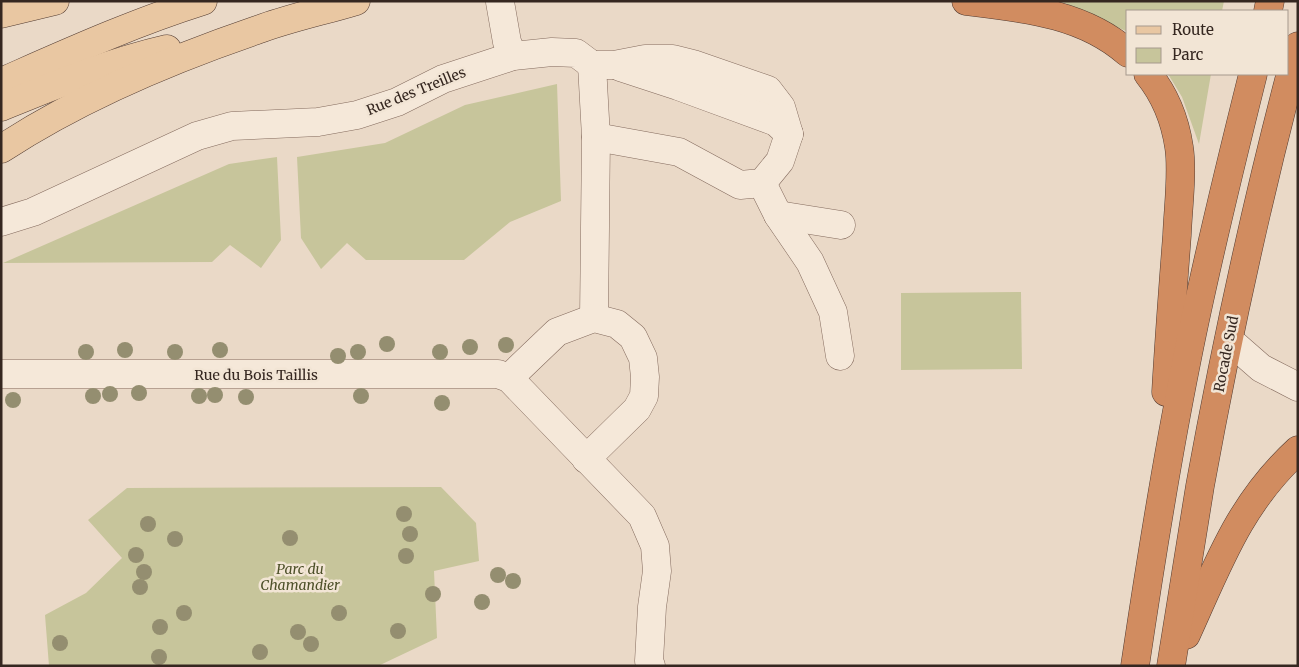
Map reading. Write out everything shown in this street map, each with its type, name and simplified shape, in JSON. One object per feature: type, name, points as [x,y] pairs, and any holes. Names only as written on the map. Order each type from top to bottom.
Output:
[{"type":"highway","points":[[966,1],[1026,8],[1072,20],[1103,34],[1126,51]]},
{"type":"highway","name":"Rocade Sud","points":[[1172,666],[1200,487],[1229,340],[1273,139],[1298,46]]},
{"type":"highway","points":[[1149,75],[1162,94],[1170,112],[1180,150],[1178,214],[1156,526]]},
{"type":"highway","points":[[1135,666],[1156,526],[1190,345],[1219,209],[1252,75]]},
{"type":"highway","points":[[1172,666],[1236,526],[1248,506],[1265,485],[1298,450]]},
{"type":"main road","points":[[1,14],[55,1]]},
{"type":"main road","points":[[1,82],[164,13],[203,1]]},
{"type":"main road","points":[[1,107],[66,80],[148,54],[258,29],[356,1]]},
{"type":"main road","points":[[1,150],[76,106],[152,70],[258,29]]},
{"type":"street","points":[[500,2],[507,42],[513,56]]},
{"type":"street","name":"Rue des Treilles","points":[[1,222],[33,212],[197,136],[232,126],[318,122],[357,115],[397,102],[443,78],[513,56],[552,52],[576,53],[603,65],[678,86],[776,122],[789,134],[780,161],[762,183]]},
{"type":"street","points":[[594,318],[596,137],[603,65]]},
{"type":"street","points":[[596,137],[679,152],[740,185],[762,183],[778,216],[810,262],[833,312],[840,356]]},
{"type":"street","points":[[778,216],[841,225]]},
{"type":"street","points":[[586,459],[637,409],[644,396],[643,358],[633,338],[617,324],[594,318],[557,332],[510,378],[586,459],[642,516],[655,546],[657,571],[652,607],[651,666]]},
{"type":"street","points":[[1229,340],[1261,368],[1298,387]]},
{"type":"street","name":"Rue du Bois Taillis","points":[[1,374],[498,374],[510,378]]},
{"type":"green space","points":[[1054,1],[1224,1],[1222,10],[1126,10],[1126,31],[1065,3]]},
{"type":"green space","points":[[1169,75],[1211,75],[1199,144],[1182,97]]},
{"type":"green space","points":[[557,84],[561,201],[510,222],[464,260],[366,260],[347,243],[321,269],[301,238],[297,157],[385,143],[465,105]]},
{"type":"green space","points":[[277,157],[281,240],[261,268],[230,245],[212,262],[3,263],[229,164]]},
{"type":"green space","points":[[1021,292],[1022,369],[901,370],[901,293]]},
{"type":"green space","name":"Parc du Chamandier","points":[[441,487],[476,523],[479,561],[434,571],[437,638],[378,666],[49,666],[45,615],[86,593],[122,558],[88,520],[127,488]]}]
